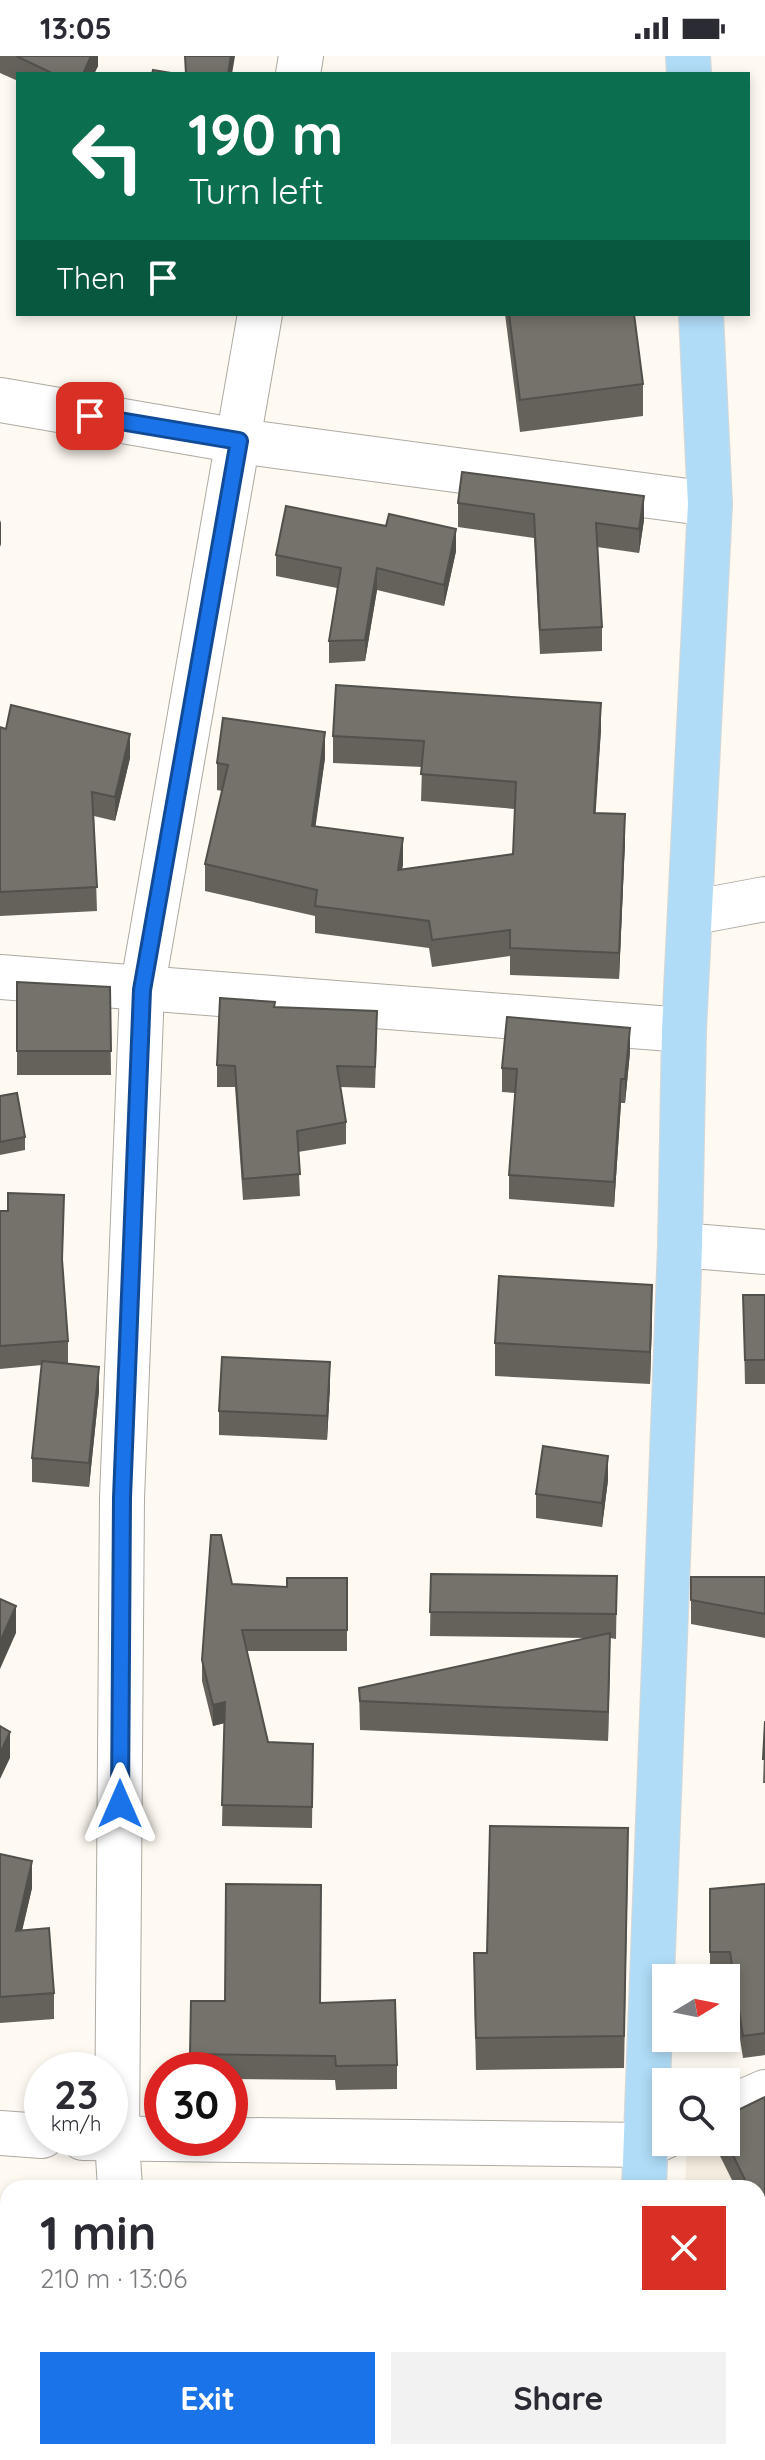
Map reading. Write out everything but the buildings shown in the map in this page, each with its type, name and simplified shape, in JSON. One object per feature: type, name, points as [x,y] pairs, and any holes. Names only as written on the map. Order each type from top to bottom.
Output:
[{"type":"main road","points":[[658,2068],[684,1030],[710,504],[701,316]]},
{"type":"main road","points":[[646,2180],[652,2156]]},
{"type":"street","points":[[103,2052],[142,990],[260,316]]},
{"type":"street","points":[[0,400],[239,441],[710,504]]},
{"type":"street","points":[[690,913],[765,899]]},
{"type":"street","points":[[0,977],[684,1030]]},
{"type":"street","points":[[680,1245],[765,1252]]},
{"type":"street","points":[[740,2103],[765,2092]]},
{"type":"street","points":[[0,2133],[24,2135]]},
{"type":"street","points":[[128,2139],[652,2140]]},
{"type":"street","points":[[107,2156],[117,2180]]},
{"type":"shaded area","points":[[765,2097],[765,2180],[685,2180],[686,2156],[740,2156],[740,2126]]},
{"type":"route","points":[[90,416],[239,441],[142,990],[122,1498],[120,1804]]}]
